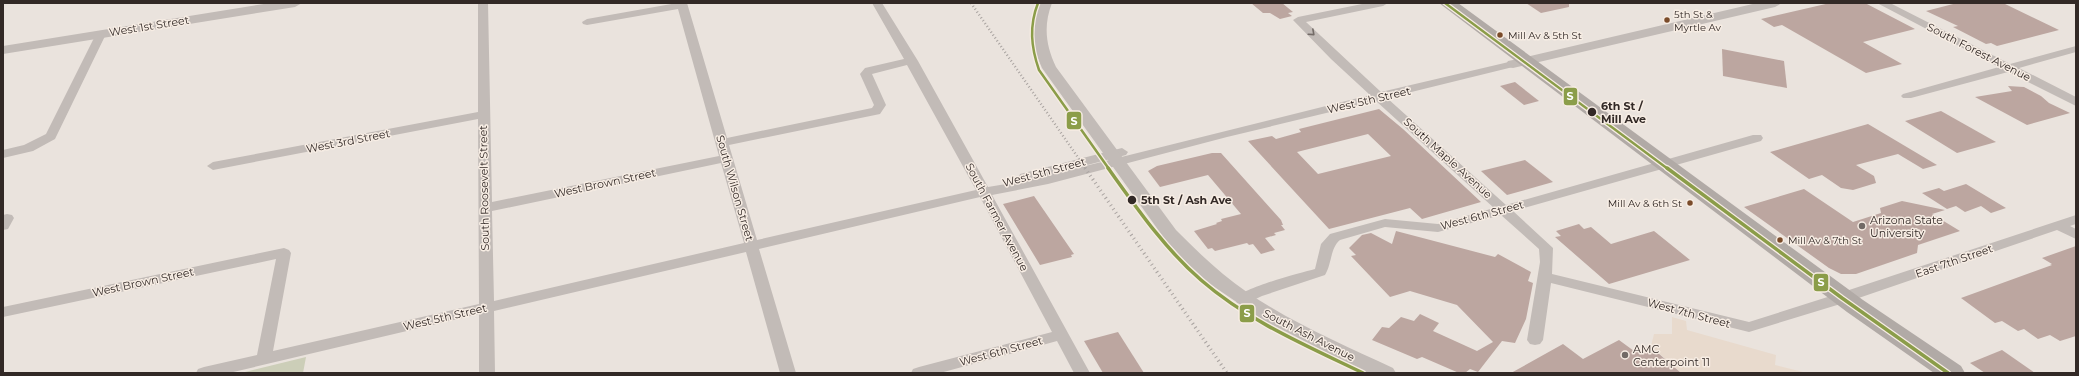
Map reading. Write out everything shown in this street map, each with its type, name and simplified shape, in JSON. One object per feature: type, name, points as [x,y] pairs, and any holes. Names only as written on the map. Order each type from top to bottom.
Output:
[{"type":"main road","points":[[1433,3],[1520,62]]},
{"type":"main road","points":[[1446,4],[1520,62],[1838,299],[1926,373]]},
{"type":"main road","points":[[1838,299],[1952,373]]},
{"type":"street","name":"West 1st Street","points":[[3,50],[295,3]]},
{"type":"street","name":"South Roosevelt Street","points":[[483,3],[483,116],[487,373]]},
{"type":"street","name":"South Farmer Avenue","points":[[877,3],[912,61],[1082,373]]},
{"type":"street","name":"South Ash Avenue","points":[[1045,3],[1040,18],[1039,39],[1049,68],[1170,234],[1186,253],[1242,298],[1287,325],[1386,373]]},
{"type":"street","name":"South Maple Avenue","points":[[1383,3],[1298,20],[1325,45],[1335,57],[1505,209],[1546,248],[1548,254],[1535,340]]},
{"type":"street","points":[[1520,62],[1775,3]]},
{"type":"street","name":"South Forest Avenue","points":[[1882,3],[2076,102]]},
{"type":"street","points":[[586,22],[682,4]]},
{"type":"street","name":"South Wilson Street","points":[[682,4],[788,373]]},
{"type":"street","points":[[3,154],[22,151],[39,145],[51,136],[101,34]]},
{"type":"street","points":[[1907,96],[2076,49]]},
{"type":"street","points":[[722,143],[876,111],[880,105],[866,74],[869,70],[912,61]]},
{"type":"street","name":"West 5th Street","points":[[204,373],[687,260],[718,255],[751,246],[899,213],[984,192],[998,185],[1223,134],[1520,62]]},
{"type":"street","name":"West 3rd Street","points":[[213,166],[483,116]]},
{"type":"street","name":"West 6th Street","points":[[1242,298],[1320,272],[1323,268],[1327,245],[1330,240],[1335,237],[1385,223],[1438,228],[1757,138]]},
{"type":"street","name":"West Brown Street","points":[[484,208],[727,158]]},
{"type":"street","name":"East 7th Street","points":[[1838,299],[2076,219]]},
{"type":"street","points":[[2058,226],[2076,235]]},
{"type":"street","name":"West Brown Street","points":[[3,312],[284,253],[264,359]]},
{"type":"street","name":"West 7th Street","points":[[1545,278],[1739,326],[1749,326],[1838,299]]},
{"type":"street","name":"West 6th Street","points":[[919,373],[1061,335]]},
{"type":"green space","points":[[306,357],[303,373],[241,373]]},
{"type":"shaded area","points":[[1672,317],[1686,321],[1687,330],[1776,355],[1775,365],[1807,373],[1681,373],[1651,346],[1654,334],[1672,334]]},
{"type":"building","points":[[1251,3],[1282,3],[1293,12],[1288,13],[1292,16],[1280,19],[1270,13],[1263,13]]},
{"type":"building","points":[[1526,3],[1569,3],[1569,7],[1541,13]]},
{"type":"building","points":[[1830,3],[1865,3],[1915,29],[1863,42],[1902,64],[1866,73],[1782,25],[1774,27],[1761,19]]},
{"type":"building","points":[[1957,3],[2003,3],[2059,30],[1997,46],[1991,43],[1986,44],[1953,27],[1958,26],[1926,11]]},
{"type":"building","points":[[1722,49],[1784,61],[1787,88],[1723,76]]},
{"type":"building","points":[[1515,82],[1539,101],[1524,105],[1500,86]]},
{"type":"building","points":[[2008,86],[2024,87],[2041,96],[2049,103],[2070,113],[2027,125],[1975,97],[2012,91]]},
{"type":"building","points":[[1379,109],[1403,129],[1481,202],[1422,219],[1410,208],[1329,229],[1248,141],[1272,136],[1276,139],[1301,132],[1299,129]],"holes":[[[1368,134],[1391,156],[1318,174],[1297,152]]]},
{"type":"building","points":[[1941,111],[1996,142],[1957,153],[1905,121]]},
{"type":"building","points":[[1868,124],[1937,165],[1923,169],[1898,154],[1856,165],[1874,176],[1876,183],[1853,190],[1841,188],[1822,175],[1809,179],[1770,152]]},
{"type":"building","points":[[1212,153],[1221,153],[1281,220],[1283,225],[1281,225],[1285,230],[1274,233],[1276,235],[1265,238],[1275,250],[1261,254],[1253,244],[1249,245],[1247,243],[1215,251],[1212,248],[1208,249],[1194,231],[1217,224],[1216,223],[1222,221],[1221,219],[1241,214],[1208,175],[1160,187],[1148,171],[1157,166]]},
{"type":"building","points":[[1525,160],[1553,182],[1507,195],[1481,171]]},
{"type":"building","points":[[1966,184],[2006,208],[1991,213],[1981,206],[1965,212],[1956,206],[1947,209],[1922,193],[1939,188],[1944,191]]},
{"type":"building","name":"Arizona State University","points":[[1804,189],[1853,222],[1881,213],[1880,208],[1902,201],[1945,210],[1932,214],[1960,231],[1918,245],[1917,253],[1856,274],[1841,274],[1829,268],[1744,207]]},
{"type":"building","points":[[1034,196],[1074,254],[1071,255],[1072,257],[1040,265],[1003,204]]},
{"type":"building","points":[[1579,224],[1584,229],[1591,227],[1611,244],[1654,231],[1690,260],[1609,284],[1555,237],[1561,236],[1556,231]]},
{"type":"building","points":[[1396,231],[1495,257],[1498,254],[1531,272],[1528,281],[1533,283],[1526,319],[1515,343],[1502,341],[1478,372],[1470,369],[1465,373],[1459,373],[1422,357],[1417,359],[1372,340],[1382,327],[1389,328],[1401,317],[1414,321],[1420,314],[1439,323],[1433,331],[1477,351],[1493,342],[1457,305],[1410,291],[1390,297],[1351,256],[1356,255],[1349,248],[1362,235],[1371,233],[1392,244]]},
{"type":"building","points":[[2076,246],[2076,336],[2060,341],[2050,335],[2038,339],[2024,329],[2018,331],[2002,321],[1995,323],[1961,298],[2052,265],[2042,258]]},
{"type":"building","points":[[1118,332],[1144,373],[1103,373],[1084,341]]},
{"type":"building","points":[[1619,340],[1634,351],[1650,346],[1681,373],[1511,373],[1563,344],[1583,359]]},
{"type":"building","points":[[2002,350],[2035,373],[1985,373],[1970,363]]},
{"type":"railway","points":[[971,3],[1086,169]]},
{"type":"railway","points":[[1085,168],[1227,373]]},
{"type":"transit line","name":"S","points":[[1038,3],[1033,20],[1031,36],[1039,70],[1140,211],[1175,254],[1201,280],[1238,308],[1300,343],[1363,373]]},
{"type":"transit line","name":"S","points":[[1445,3],[1842,298],[1948,373]]},
{"type":"place","name":"5th St & Myrtle Av","points":[[1667,20]]},
{"type":"place","name":"Mill Av & 5th St","points":[[1500,35]]},
{"type":"place","name":"6th St / Mill Ave","points":[[1592,112]]},
{"type":"place","name":"5th St / Ash Ave","points":[[1132,200]]},
{"type":"place","name":"Mill Av & 6th St","points":[[1690,203]]},
{"type":"place","name":"Arizona State University","points":[[1862,226]]},
{"type":"place","name":"Mill Av & 7th St","points":[[1780,240]]},
{"type":"place","name":"AMC Centerpoint 11","points":[[1625,355]]}]
